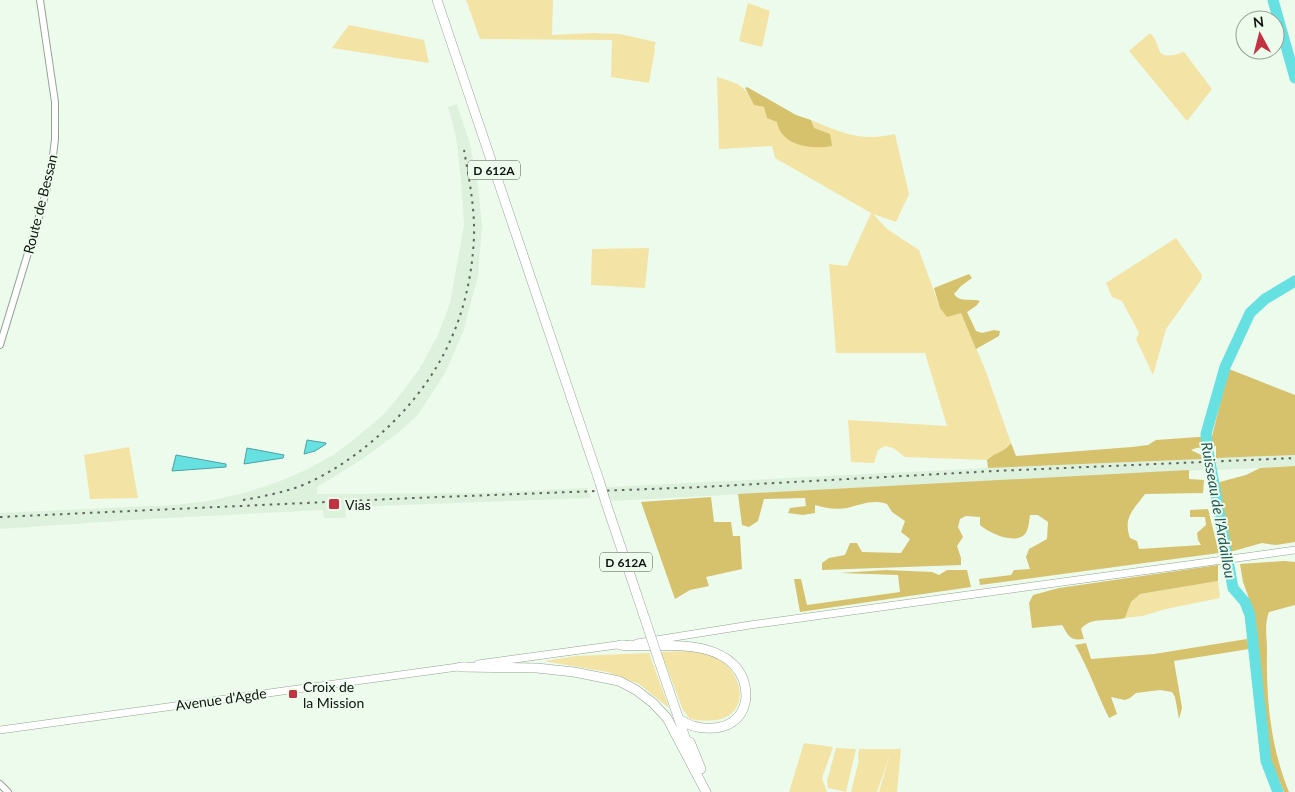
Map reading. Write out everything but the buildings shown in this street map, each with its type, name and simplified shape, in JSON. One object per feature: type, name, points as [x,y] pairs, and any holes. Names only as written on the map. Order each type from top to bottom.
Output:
[{"type":"highway","name":"D 612A","points":[[437,0],[697,773],[706,792]]},
{"type":"highway","points":[[620,645],[703,649],[720,654],[736,667],[746,685],[746,702],[738,717],[725,725],[709,728],[695,727],[681,720]]},
{"type":"highway","points":[[460,667],[537,668],[574,672],[619,681],[636,690],[653,703],[667,718],[697,773]]},
{"type":"highway","name":"D 612A","points":[[676,710],[702,773],[713,792]]},
{"type":"main road","name":"Avenue d'Agde","points":[[0,730],[1295,550]]},
{"type":"street","name":"Route de Bessan","points":[[0,344],[42,207],[51,172],[55,139],[55,102],[40,0]]},
{"type":"street","points":[[0,784],[8,792]]},
{"type":"shaded area","points":[[466,0],[553,0],[552,35],[620,34],[656,42],[649,83],[611,77],[612,40],[480,39]]},
{"type":"shaded area","points":[[748,3],[770,11],[762,47],[739,41]]},
{"type":"shaded area","points":[[349,25],[424,40],[429,63],[332,48]]},
{"type":"shaded area","points":[[1150,33],[1162,54],[1167,56],[1184,52],[1212,89],[1187,121],[1129,51]]},
{"type":"shaded area","points":[[717,77],[740,85],[747,92],[754,105],[764,107],[814,128],[811,120],[842,132],[862,137],[895,134],[909,194],[896,222],[873,214],[887,229],[919,250],[940,308],[961,313],[985,369],[1011,443],[1005,449],[987,460],[905,457],[893,448],[885,446],[878,450],[874,463],[851,462],[848,420],[947,426],[925,353],[836,353],[829,264],[847,266],[871,213],[775,158],[772,146],[719,149]]},
{"type":"shaded area","points":[[747,87],[796,115],[811,120],[814,128],[830,134],[832,146],[807,146],[791,141],[784,136],[777,122],[767,118],[764,107],[754,105],[745,88]]},
{"type":"shaded area","points":[[457,104],[470,144],[478,185],[482,225],[478,276],[463,332],[445,373],[417,416],[364,458],[317,487],[317,494],[479,493],[587,488],[591,498],[378,506],[345,509],[346,517],[341,518],[324,518],[323,510],[0,529],[0,513],[173,505],[209,501],[244,493],[280,481],[308,469],[333,455],[384,414],[420,368],[438,335],[450,303],[464,225],[456,136],[448,107]]},
{"type":"shaded area","points":[[1176,238],[1202,275],[1201,280],[1166,329],[1153,375],[1136,339],[1139,333],[1122,301],[1112,297],[1106,283]]},
{"type":"shaded area","points":[[649,248],[645,288],[591,285],[592,249]]},
{"type":"shaded area","points":[[969,274],[972,278],[954,294],[962,299],[980,301],[967,312],[976,331],[982,333],[994,330],[1000,331],[999,336],[976,349],[961,313],[947,317],[940,308],[934,288]]},
{"type":"shaded area","points":[[1229,369],[1295,395],[1295,455],[1216,458],[1216,446],[1191,450],[1201,455],[1202,459],[988,468],[987,460],[1011,443],[1016,456],[1132,447],[1148,445],[1156,440],[1212,436]]},
{"type":"shaded area","points":[[129,447],[138,498],[90,499],[84,455]]},
{"type":"shaded area","points":[[1295,455],[1295,466],[1217,470],[1216,458]]},
{"type":"shaded area","points":[[1202,459],[1203,470],[611,501],[607,487],[988,468]]},
{"type":"shaded area","points":[[1295,466],[1295,542],[1276,545],[1262,543],[1230,552],[1216,483],[1246,475],[1260,468]]},
{"type":"shaded area","points":[[1189,470],[1189,479],[1204,480],[1203,493],[1145,494],[1130,514],[1128,531],[1130,538],[1137,541],[1139,549],[1201,545],[1197,533],[1206,525],[1205,517],[1190,517],[1190,510],[1208,509],[1219,553],[980,585],[979,579],[1011,575],[1014,570],[1030,569],[1026,557],[1029,549],[1047,539],[1048,522],[1038,515],[1030,515],[1025,534],[1021,537],[1009,538],[1002,537],[984,528],[980,525],[980,517],[966,516],[960,519],[958,527],[963,537],[957,546],[961,565],[822,570],[822,563],[829,558],[845,555],[850,543],[857,543],[862,552],[901,553],[910,539],[901,532],[905,521],[892,512],[887,504],[882,503],[871,502],[839,509],[815,505],[815,513],[803,515],[788,513],[790,508],[806,506],[805,498],[764,499],[758,521],[749,527],[742,525],[738,494]]},
{"type":"shaded area","points":[[711,497],[714,522],[731,522],[733,536],[740,536],[742,569],[706,577],[709,586],[690,590],[675,599],[641,502]]},
{"type":"shaded area","points":[[1295,562],[1295,605],[1269,612],[1266,626],[1270,722],[1277,757],[1289,792],[1284,792],[1268,753],[1255,615],[1243,582],[1240,564]]},
{"type":"shaded area","points":[[1218,565],[1218,581],[1140,594],[1131,602],[1125,618],[1095,621],[1085,625],[1081,629],[1084,639],[1072,638],[1062,625],[1032,628],[1029,603],[1033,595],[1059,588]]},
{"type":"shaded area","points":[[886,570],[932,572],[939,575],[947,570],[967,570],[971,587],[800,612],[794,579],[801,579],[807,605],[900,592],[898,575],[840,573]]},
{"type":"shaded area","points":[[1218,581],[1220,598],[1142,616],[1125,618],[1131,602],[1140,594]]},
{"type":"shaded area","points":[[1247,639],[1249,649],[1174,661],[1182,708],[1179,719],[1175,697],[1172,692],[1160,690],[1136,693],[1125,700],[1111,697],[1117,714],[1109,718],[1075,645],[1086,643],[1091,659],[1154,654]]},
{"type":"shaded area","points":[[661,652],[700,652],[713,656],[722,661],[734,674],[740,690],[740,699],[732,713],[724,718],[703,721],[690,719],[683,710]]},
{"type":"shaded area","points":[[649,653],[669,708],[639,684],[607,672],[544,661],[576,656]]},
{"type":"shaded area","points":[[804,743],[833,747],[822,778],[827,792],[789,792]]},
{"type":"shaded area","points":[[836,748],[856,749],[846,792],[828,788],[827,781]]},
{"type":"shaded area","points":[[859,749],[901,749],[897,792],[879,792],[890,754],[877,792],[851,792],[859,760]]},
{"type":"water","points":[[307,440],[326,444],[315,451],[304,454]]},
{"type":"water","points":[[247,448],[284,455],[283,458],[244,464]]},
{"type":"water","points":[[176,455],[226,464],[226,467],[172,471]]},
{"type":"waterway","name":"Ruisseau de l'Ardaillou","points":[[1273,0],[1295,78]]},
{"type":"waterway","name":"Ruisseau de l'Ardaillou","points":[[1278,792],[1266,761],[1250,615],[1245,602],[1233,588],[1206,434],[1225,367],[1250,313],[1265,299],[1295,281]]},
{"type":"railway","points":[[243,500],[271,495],[298,487],[344,462],[369,444],[392,423],[413,401],[430,377],[445,352],[456,326],[465,298],[471,268],[474,215],[464,150]]},
{"type":"railway","points":[[0,517],[702,487],[995,471],[1295,458]]},
{"type":"place","name":"Vias","points":[[334,504]]},
{"type":"place","name":"Croix de la Mission","points":[[293,694]]}]
